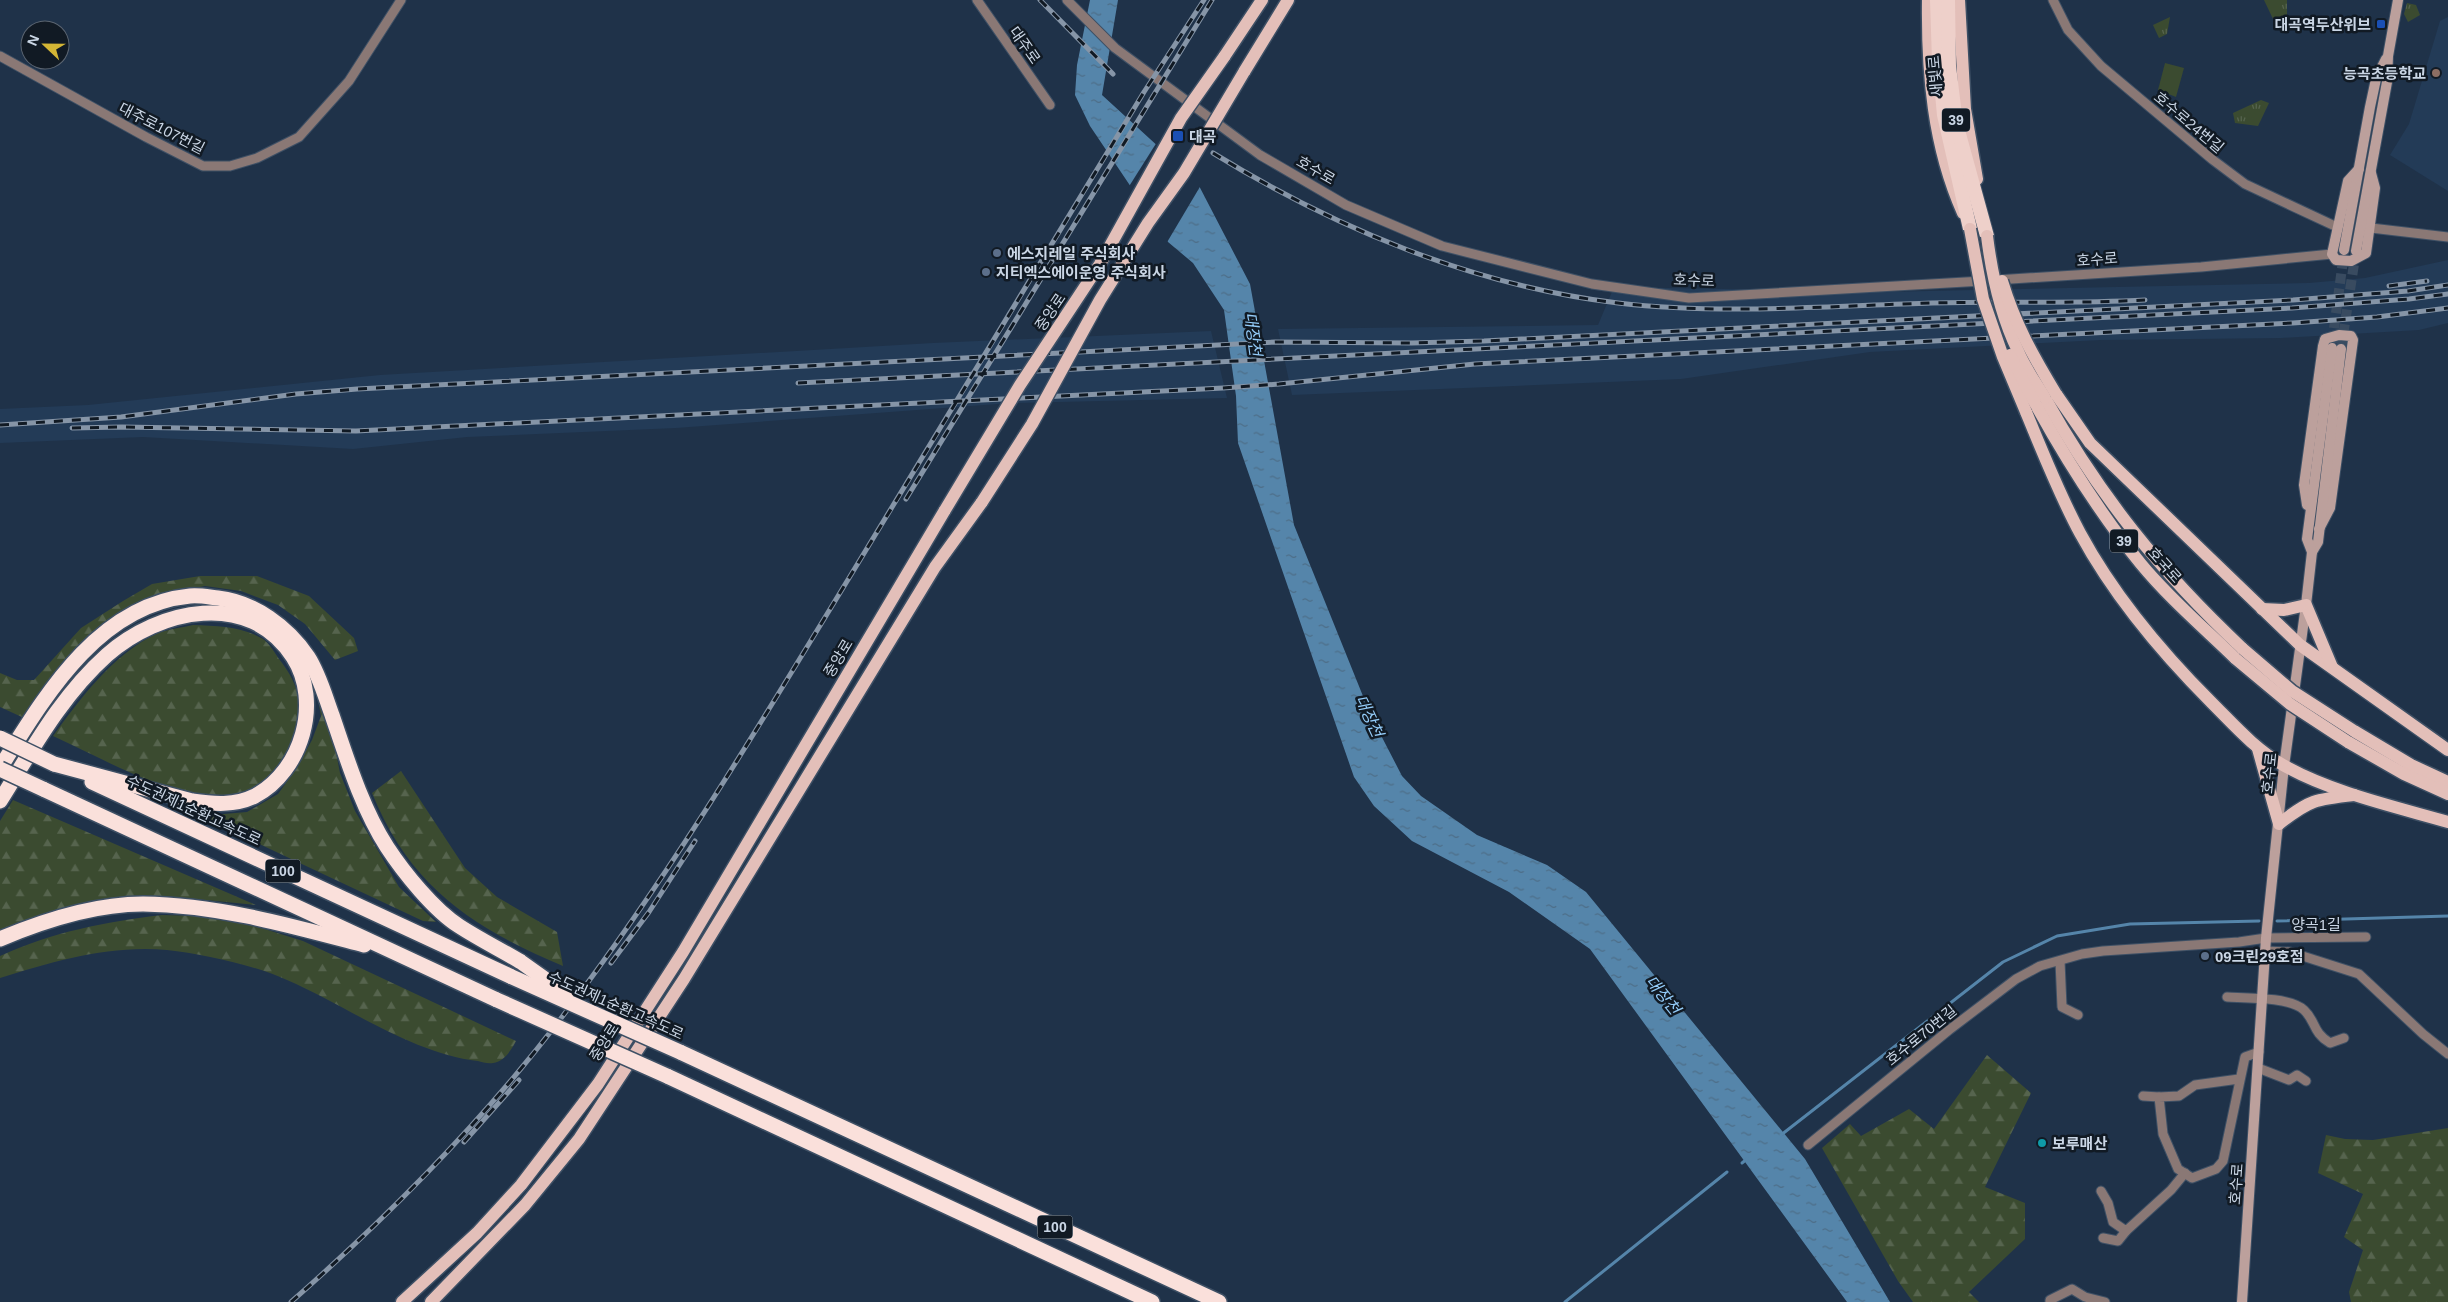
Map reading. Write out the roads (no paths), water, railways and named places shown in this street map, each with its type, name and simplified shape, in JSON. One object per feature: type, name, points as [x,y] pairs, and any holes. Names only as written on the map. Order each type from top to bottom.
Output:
[{"type":"highway","name":"새빛로","points":[[1937,0],[1939,61],[1944,115],[1970,229]]},
{"type":"highway","name":"새빛로","points":[[1948,0],[1949,66],[1956,123],[1987,236]]},
{"type":"highway","points":[[0,768],[44,699],[79,656],[110,629],[142,608],[165,600],[191,595],[228,599],[257,610],[288,632],[309,658],[324,693],[353,774],[387,847],[431,901],[458,925],[521,962],[594,1014]]},
{"type":"highway","points":[[0,801],[62,703],[79,683],[108,654],[157,623],[180,615],[224,612],[246,620],[266,629],[282,644],[294,658],[302,677],[306,724],[299,745],[288,766],[273,782],[255,795],[237,802],[214,804],[192,801],[54,764]]},
{"type":"highway","name":"수도권제1순환고속도로","points":[[0,738],[512,977],[680,1052],[1219,1302]]},
{"type":"highway","name":"100","points":[[0,768],[1152,1302]]},
{"type":"highway","points":[[0,939],[62,916],[101,908],[142,904],[209,909],[243,915],[403,956]]},
{"type":"main road","name":"중앙로","points":[[402,1302],[477,1233],[521,1185],[598,1084],[688,944],[1016,392],[1100,264],[1181,118],[1262,0]]},
{"type":"main road","points":[[431,1302],[525,1205],[579,1139],[684,979],[935,567],[982,502],[1032,424],[1100,300],[1148,223],[1184,173],[1288,0]]},
{"type":"main road","points":[[1928,0],[1927,56],[1934,117],[1952,188],[1970,229]]},
{"type":"main road","points":[[1959,0],[1965,109],[1987,236]]},
{"type":"main road","points":[[2356,251],[2387,82],[2388,56],[2398,0]]},
{"type":"main road","points":[[2344,250],[2376,80],[2388,56]]},
{"type":"main road","points":[[2358,169],[2348,181],[2332,254],[2336,260],[2346,262],[2364,256],[2371,228],[2375,188],[2370,168]]},
{"type":"main road","name":"39","points":[[1970,229],[2011,357],[2041,402]]},
{"type":"main road","name":"39","points":[[1987,236],[1991,271],[2002,314],[2041,402]]},
{"type":"main road","points":[[2309,524],[2304,486],[2323,346],[2325,339],[2346,335],[2352,336],[2330,508],[2320,529]]},
{"type":"main road","name":"호수로","points":[[2242,1302],[2266,938],[2284,766],[2312,552],[2318,542],[2320,529],[2336,349],[2307,539],[2312,552]]},
{"type":"main road","points":[[2041,402],[2090,443],[2300,645],[2448,750]]},
{"type":"main road","points":[[2041,402],[2054,480],[2081,534],[2125,604],[2193,684],[2258,749],[2284,766],[2313,779],[2359,795],[2448,822]]},
{"type":"main road","name":"호국로","points":[[2041,402],[2064,456],[2091,497],[2142,566],[2239,654]]},
{"type":"main road","points":[[2262,609],[2284,610],[2306,605],[2332,667]]},
{"type":"main road","name":"39","points":[[2239,654],[2354,731],[2411,764],[2448,782]]},
{"type":"main road","name":"39","points":[[2239,654],[2290,704],[2348,742],[2404,774],[2448,794]]},
{"type":"main road","points":[[2258,749],[2279,824],[2303,805],[2324,798],[2359,795]]},
{"type":"street","name":"대주로107번길","points":[[0,56],[146,137],[203,166],[230,166],[257,158],[299,136],[349,81],[401,0]]},
{"type":"street","name":"대주로","points":[[977,0],[1050,105]]},
{"type":"street","name":"호수로24번길","points":[[2053,0],[2068,30],[2101,66],[2212,160],[2245,184],[2337,227]]},
{"type":"street","name":"호수로","points":[[1069,3],[1115,48],[1260,155],[1346,204],[1442,246],[1592,284],[1689,298],[2201,267],[2332,254]]},
{"type":"street","points":[[2371,228],[2448,237]]},
{"type":"street","name":"양곡1길","points":[[2266,938],[2366,937]]},
{"type":"street","name":"호수로70번길","points":[[1808,1145],[1949,1030],[2016,979],[2040,966],[2082,954],[2103,951],[2239,942],[2266,938]]},
{"type":"street","points":[[2265,951],[2290,952],[2359,974],[2423,1034],[2448,1054]]},
{"type":"street","points":[[2060,961],[2062,1008],[2078,1015]]},
{"type":"street","points":[[2227,997],[2262,999],[2295,1004],[2305,1010],[2319,1037],[2330,1043],[2344,1038]]},
{"type":"street","name":"호수로","points":[[2185,1173],[2192,1178],[2216,1170],[2223,1161],[2239,1078],[2245,1057],[2259,1052]]},
{"type":"street","points":[[2258,1068],[2289,1080],[2298,1075],[2306,1081]]},
{"type":"street","points":[[2143,1096],[2179,1096],[2195,1085],[2239,1078]]},
{"type":"street","points":[[2103,1238],[2118,1241],[2126,1231],[2171,1190],[2185,1173],[2178,1169],[2162,1134],[2159,1097]]},
{"type":"street","points":[[2101,1191],[2108,1203],[2113,1222],[2126,1231]]},
{"type":"street","points":[[2050,1302],[2050,1300],[2072,1289],[2085,1297],[2106,1302]]},
{"type":"water","name":"대장천","points":[[1090,0],[1118,0],[1102,95],[1197,182],[1250,284],[1294,525],[1371,716],[1402,776],[1421,796],[1477,835],[1547,865],[1586,892],[1805,1159],[1890,1302],[1847,1302],[1590,949],[1509,892],[1412,841],[1374,806],[1354,777],[1238,443],[1236,396],[1224,310],[1193,263],[1168,242],[1090,126],[1075,95],[1077,65]]},
{"type":"waterway","points":[[2277,921],[2448,916]]},
{"type":"waterway","points":[[1781,1135],[2003,962],[2057,936],[2130,924],[2259,921]]},
{"type":"waterway","points":[[1742,1163],[1747,1159]]},
{"type":"waterway","points":[[1565,1302],[1727,1172]]},
{"type":"tunnel","points":[[2341,349],[2356,251]]},
{"type":"tunnel","points":[[2332,343],[2344,253]]},
{"type":"railway","points":[[1040,0],[1113,74]]},
{"type":"railway","points":[[291,1302],[401,1199],[472,1126],[537,1049],[606,957],[714,797],[1144,92],[1204,0]]},
{"type":"railway","points":[[906,499],[1212,0]]},
{"type":"railway","points":[[1213,153],[1308,206],[1407,250],[1511,283],[1564,295],[1657,307],[1736,309],[1932,303],[2145,300]]},
{"type":"railway","points":[[2389,286],[2427,281]]},
{"type":"railway","points":[[0,425],[121,417],[296,394],[357,389],[1275,342],[1412,343],[1484,341],[2293,300],[2408,291],[2448,285]]},
{"type":"railway","points":[[798,383],[2292,308],[2448,294]]},
{"type":"railway","points":[[72,428],[122,427],[356,431],[1223,388],[1475,364],[2293,323],[2377,317],[2448,308]]},
{"type":"railway","points":[[611,963],[649,912],[695,841]]},
{"type":"railway","points":[[464,1142],[519,1080]]},
{"type":"place","name":"대곡역두산위브","points":[[2381,24]]},
{"type":"place","name":"능곡초등학교","points":[[2436,73]]},
{"type":"place","name":"대곡","points":[[1178,136]]},
{"type":"place","name":"에스지레일 주식회사","points":[[997,253]]},
{"type":"place","name":"지티엑스에이운영 주식회사","points":[[986,272]]},
{"type":"place","name":"09크린29호점","points":[[2205,956]]},
{"type":"place","name":"보루매산","points":[[2042,1143]]}]
